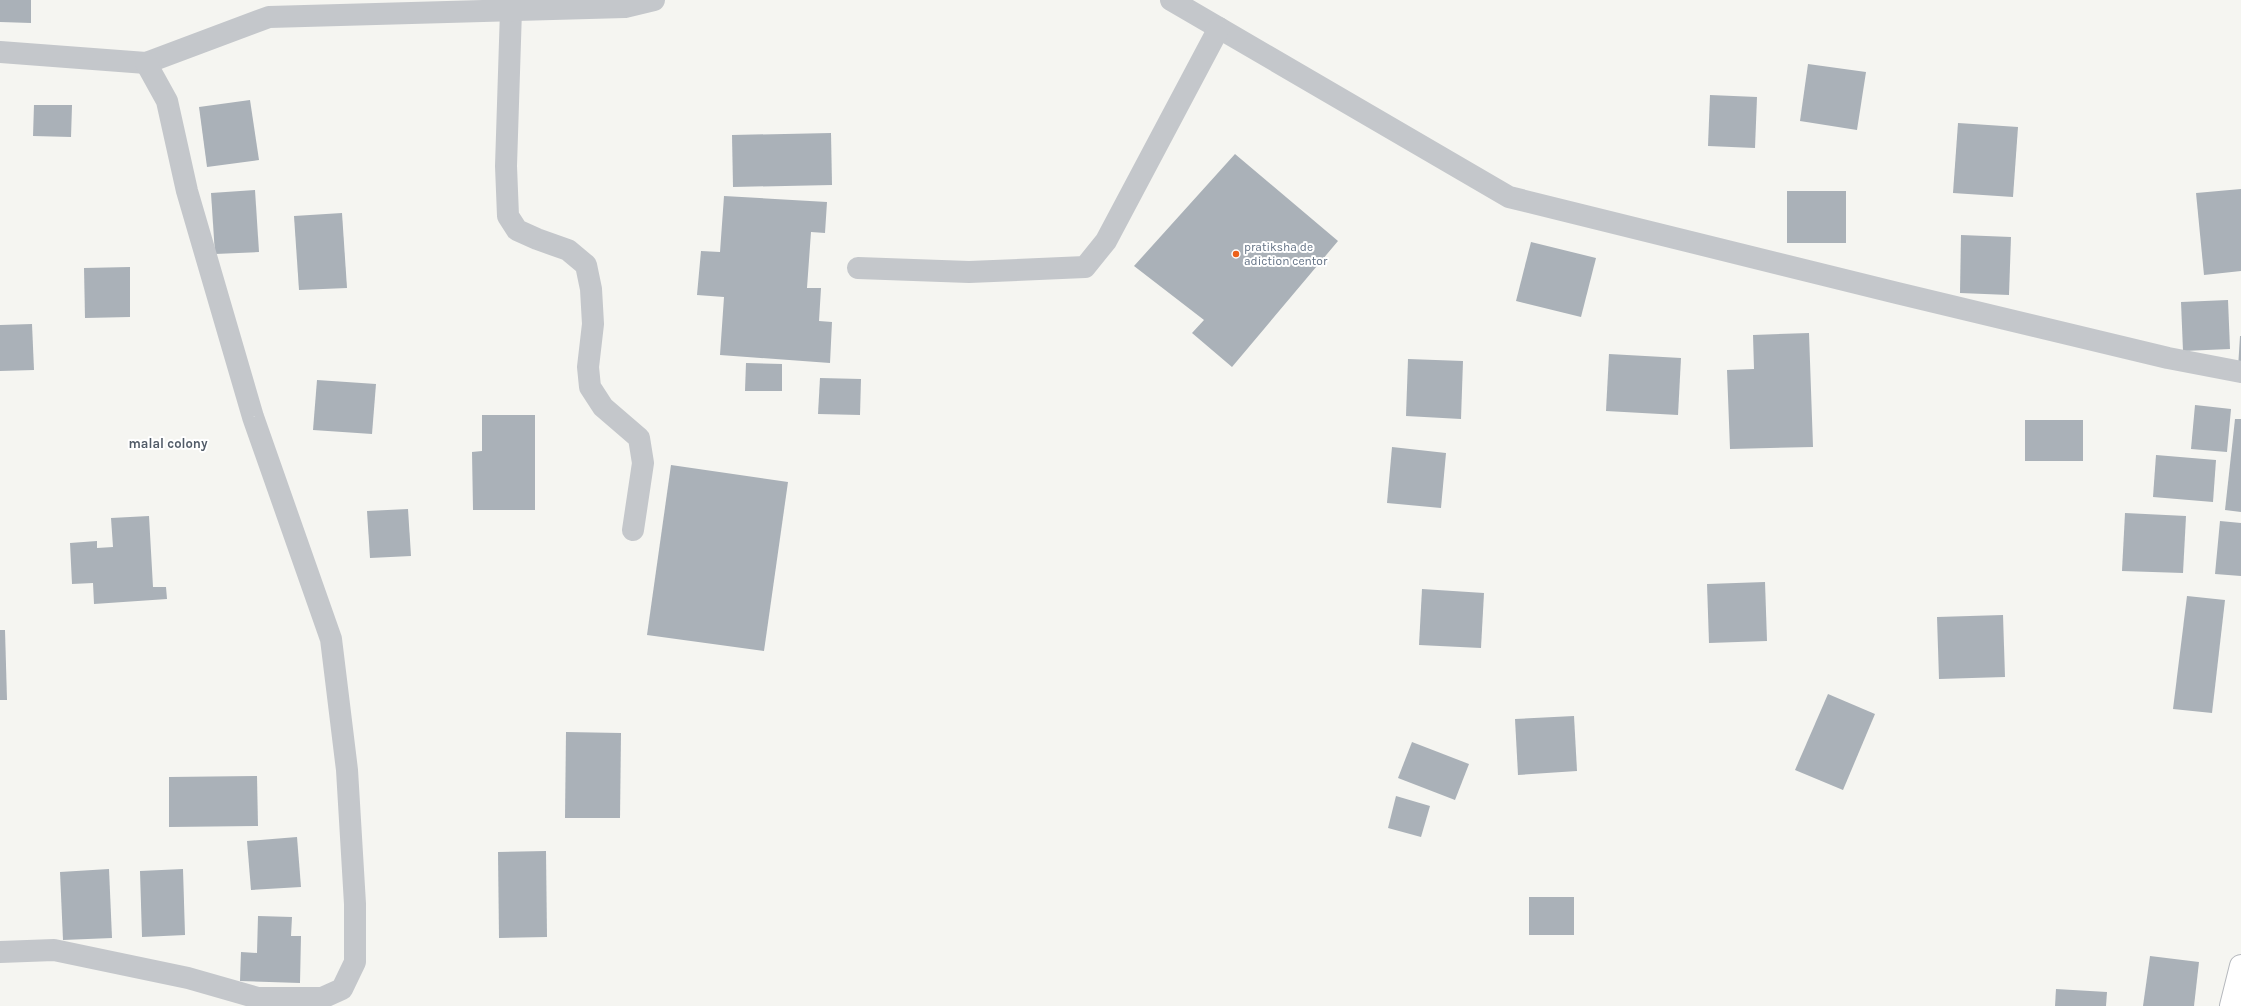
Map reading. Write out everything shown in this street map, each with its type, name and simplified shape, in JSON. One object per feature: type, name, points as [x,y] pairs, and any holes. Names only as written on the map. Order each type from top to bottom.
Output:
[{"type":"main road","points":[[2231,1006],[2241,966]]},
{"type":"street","points":[[0,52],[146,62],[269,17],[625,6],[654,0]]},
{"type":"street","points":[[1171,0],[1509,197],[2168,358],[2241,372]]},
{"type":"street","points":[[511,10],[506,166],[508,216],[517,230],[568,250],[586,266],[591,289],[592,324],[588,367],[590,387],[603,407],[639,438],[643,463],[634,530]]},
{"type":"street","points":[[858,268],[969,272],[1085,267],[1106,240],[1219,28]]},
{"type":"street","points":[[0,952],[54,950],[188,978],[258,998],[322,998],[342,989],[355,962],[355,904],[347,770],[331,639],[253,417],[186,191],[167,101],[146,62]]},
{"type":"building","points":[[0,0],[31,0],[31,23],[0,22]]},
{"type":"building","points":[[1808,64],[1866,72],[1857,130],[1800,121]]},
{"type":"building","points":[[1710,95],[1757,97],[1755,148],[1708,146]]},
{"type":"building","points":[[250,100],[259,160],[207,167],[199,107]]},
{"type":"building","points":[[34,105],[72,105],[71,137],[33,136]]},
{"type":"building","points":[[1958,123],[2018,127],[2013,197],[1953,193]]},
{"type":"building","points":[[831,133],[832,185],[733,187],[732,135]]},
{"type":"building","name":"pratiksha de adiction centor","points":[[1235,154],[1338,241],[1232,367],[1192,333],[1204,320],[1134,266]]},
{"type":"building","points":[[2241,189],[2241,271],[2204,275],[2196,193]]},
{"type":"building","points":[[255,190],[259,252],[215,254],[211,193]]},
{"type":"building","points":[[1787,191],[1846,191],[1846,243],[1787,243]]},
{"type":"building","points":[[724,196],[827,202],[825,233],[811,232],[807,288],[821,288],[819,321],[832,322],[830,363],[720,355],[724,297],[697,295],[701,251],[720,252]]},
{"type":"building","points":[[342,213],[347,288],[299,290],[294,216]]},
{"type":"building","points":[[1961,235],[2011,237],[2009,295],[1960,293]]},
{"type":"building","points":[[1531,242],[1596,258],[1581,317],[1516,301]]},
{"type":"building","points":[[130,267],[130,317],[85,318],[84,268]]},
{"type":"building","points":[[2228,300],[2230,349],[2183,351],[2181,302]]},
{"type":"building","points":[[32,324],[34,370],[0,371],[0,325]]},
{"type":"building","points":[[1809,333],[1813,447],[1730,449],[1727,370],[1754,369],[1753,335]]},
{"type":"building","points":[[2240,336],[2241,368],[2238,368]]},
{"type":"building","points":[[1609,354],[1681,358],[1678,415],[1606,411]]},
{"type":"building","points":[[1408,359],[1463,361],[1461,419],[1406,416]]},
{"type":"building","points":[[746,363],[782,364],[782,391],[745,391]]},
{"type":"building","points":[[820,378],[861,379],[860,415],[818,414]]},
{"type":"building","points":[[317,380],[376,384],[372,434],[313,430]]},
{"type":"building","points":[[2195,405],[2231,409],[2227,452],[2191,449]]},
{"type":"building","points":[[482,415],[535,415],[535,510],[473,510],[472,452],[482,451]]},
{"type":"building","points":[[2235,419],[2241,419],[2241,512],[2225,510]]},
{"type":"building","points":[[2025,420],[2083,420],[2083,461],[2025,461]]},
{"type":"building","points":[[1392,447],[1446,453],[1441,508],[1387,503]]},
{"type":"building","points":[[2156,455],[2216,460],[2213,502],[2153,497]]},
{"type":"building","points":[[671,465],[788,482],[764,651],[647,635]]},
{"type":"building","points":[[408,509],[411,556],[370,558],[367,511]]},
{"type":"building","points":[[2125,513],[2186,516],[2183,573],[2122,571]]},
{"type":"building","points":[[149,516],[153,587],[166,587],[167,599],[94,604],[93,583],[72,584],[70,543],[97,541],[97,548],[113,547],[111,518]]},
{"type":"building","points":[[2220,521],[2241,523],[2241,576],[2215,574]]},
{"type":"building","points":[[1765,582],[1767,641],[1709,643],[1707,584]]},
{"type":"building","points":[[1422,589],[1484,593],[1481,648],[1419,645]]},
{"type":"building","points":[[2187,596],[2225,600],[2212,713],[2173,709]]},
{"type":"building","points":[[2003,615],[2005,677],[1939,679],[1937,617]]},
{"type":"building","points":[[0,630],[5,630],[7,700],[0,700]]},
{"type":"building","points":[[1828,694],[1875,714],[1843,790],[1795,770]]},
{"type":"building","points":[[1574,716],[1577,771],[1518,775],[1515,719]]},
{"type":"building","points":[[566,732],[621,733],[620,818],[565,818]]},
{"type":"building","points":[[1412,742],[1469,764],[1455,800],[1398,778]]},
{"type":"building","points":[[257,776],[258,826],[169,827],[169,777]]},
{"type":"building","points":[[1396,796],[1430,806],[1421,837],[1388,828]]},
{"type":"building","points":[[297,837],[301,887],[251,890],[247,841]]},
{"type":"building","points":[[546,851],[547,937],[499,938],[498,852]]},
{"type":"building","points":[[109,869],[112,938],[63,940],[60,872]]},
{"type":"building","points":[[183,869],[185,935],[142,937],[140,871]]},
{"type":"building","points":[[1529,897],[1574,897],[1574,935],[1529,935]]},
{"type":"building","points":[[258,916],[292,917],[291,936],[301,936],[300,983],[240,981],[241,952],[257,953]]},
{"type":"building","points":[[2150,956],[2199,962],[2194,1006],[2143,1006]]},
{"type":"building","points":[[2056,989],[2107,992],[2106,1006],[2055,1006]]},
{"type":"place","name":"pratiksha de adiction centor","points":[[1236,254]]},
{"type":"district","name":"malal colony","points":[[168,443]]}]
